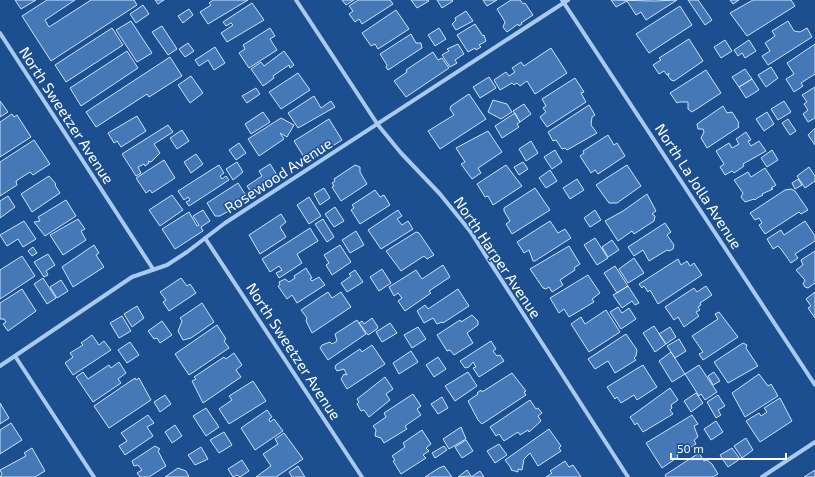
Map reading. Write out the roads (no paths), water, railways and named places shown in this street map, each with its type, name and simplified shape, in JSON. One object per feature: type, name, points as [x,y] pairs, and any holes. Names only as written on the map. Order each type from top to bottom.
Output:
[{"type":"street","name":"North Harper Avenue","points":[[296,0],[378,125],[401,153],[440,194],[470,231],[628,477]]},
{"type":"street","name":"Rosewood Avenue","points":[[0,366],[132,277],[167,265],[225,223],[378,125],[565,1]]},
{"type":"street","name":"North La Jolla Avenue","points":[[565,1],[815,385]]},
{"type":"street","name":"North Sweetzer Avenue","points":[[0,33],[153,269]]},
{"type":"street","name":"North Sweetzer Avenue","points":[[205,238],[362,477]]},
{"type":"street","points":[[15,356],[94,477]]},
{"type":"street","points":[[762,477],[815,442]]}]
